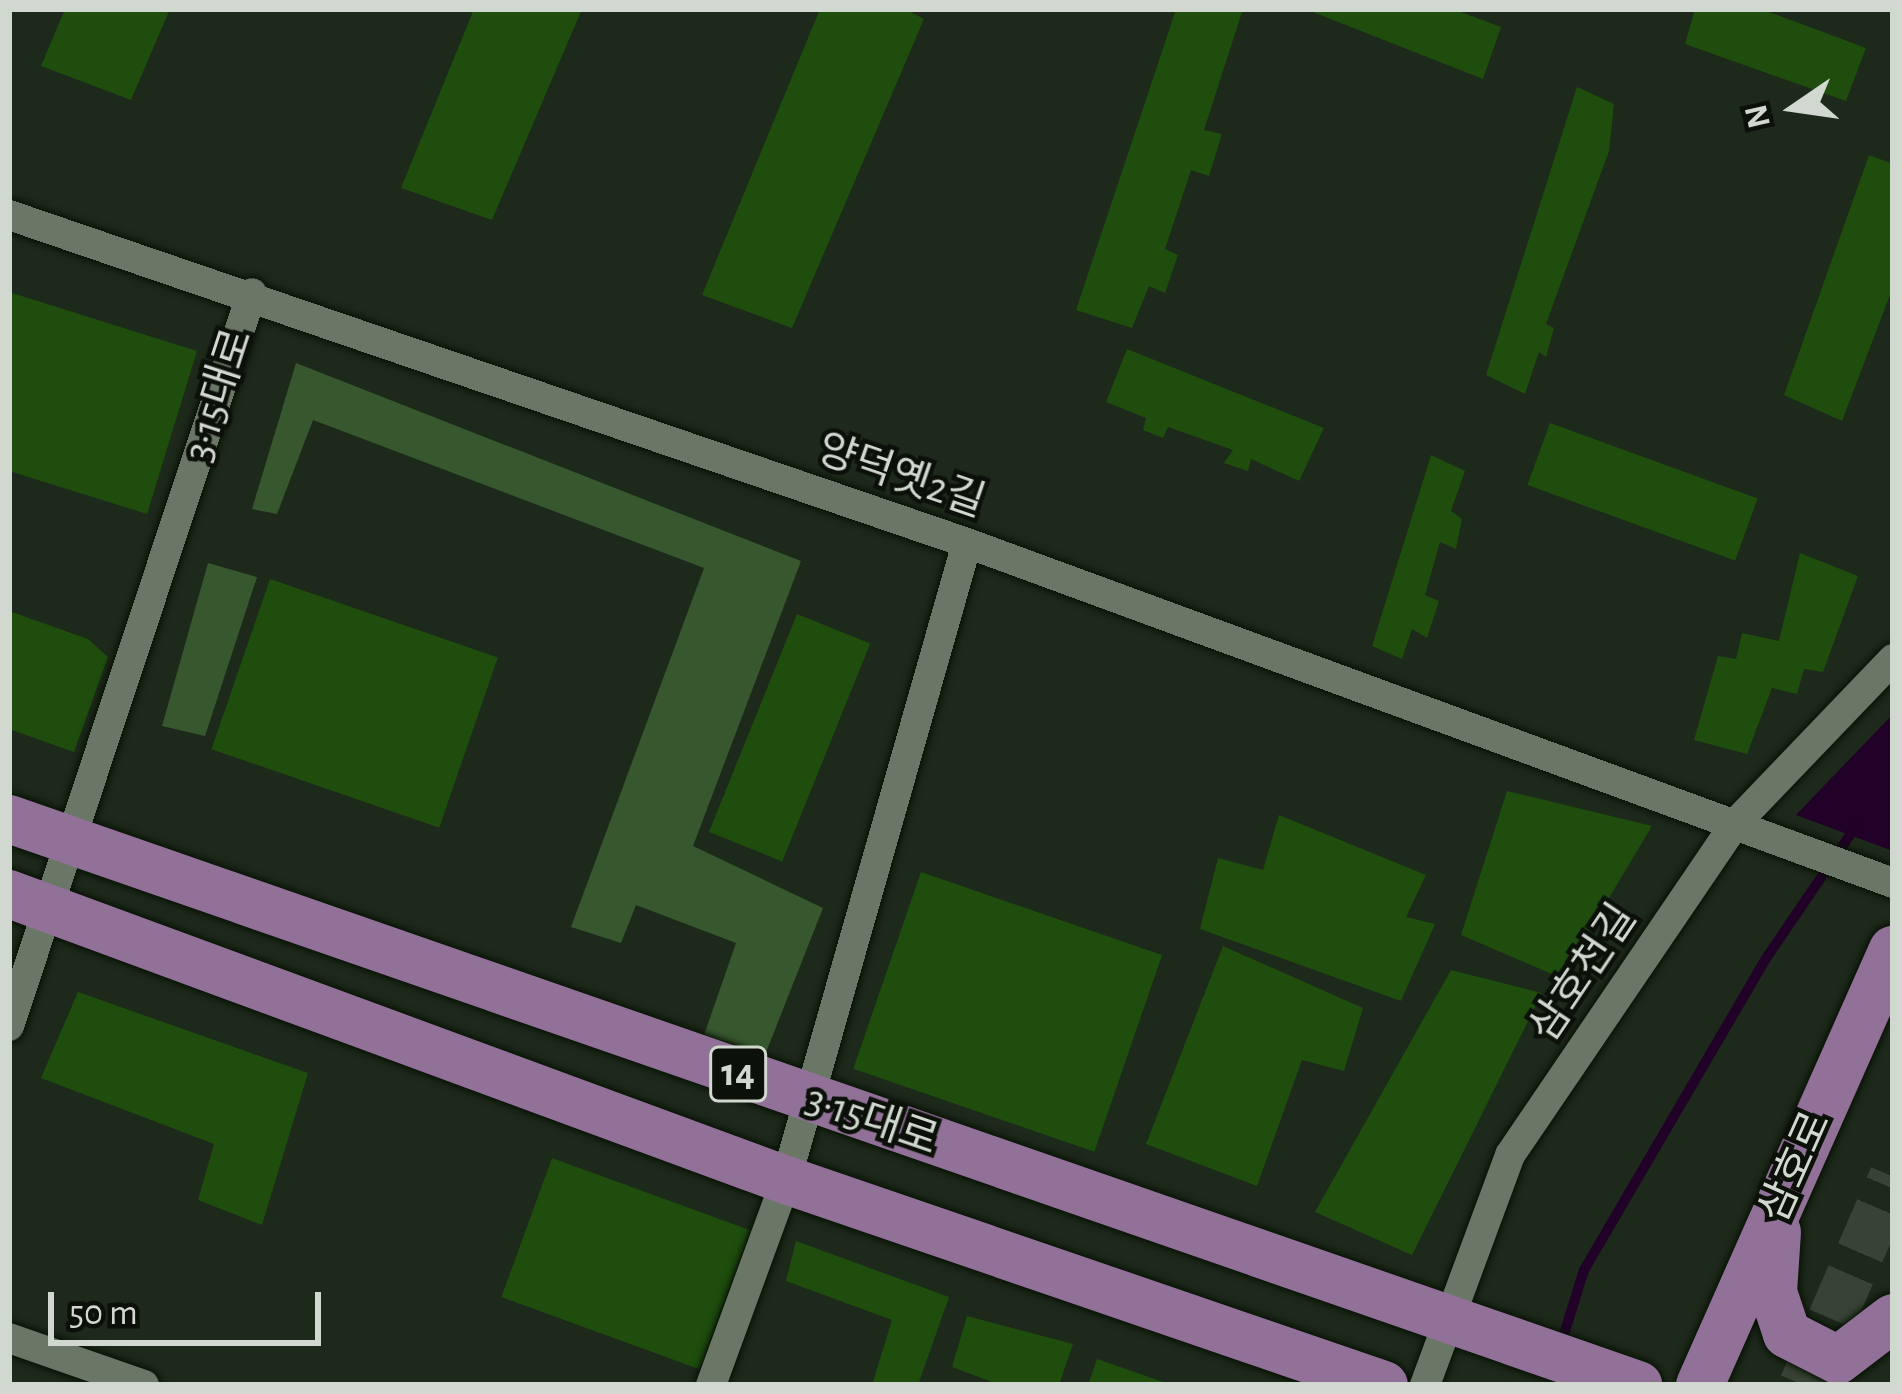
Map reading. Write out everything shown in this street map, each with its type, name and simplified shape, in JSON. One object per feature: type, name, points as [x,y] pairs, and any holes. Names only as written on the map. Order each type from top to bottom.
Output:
[{"type":"main road","name":"3·15대로","points":[[9,819],[810,1100],[1460,1317]]},
{"type":"main road","name":"3·15대로","points":[[28,900],[786,1180],[1384,1385]]},
{"type":"main road","name":"삼호로","points":[[1700,1385],[1893,950]]},
{"type":"main road","points":[[1779,1203],[1773,1292],[1787,1334],[1838,1360],[1893,1318]]},
{"type":"main road","name":"14","points":[[1460,1317],[1638,1385]]},
{"type":"main road","points":[[1872,1385],[1893,1345]]},
{"type":"street","name":"양덕옛2길","points":[[9,215],[252,292],[967,543],[1890,882]]},
{"type":"street","name":"3·15대로","points":[[28,900],[72,840],[252,292]]},
{"type":"street","points":[[711,1385],[786,1180],[967,543]]},
{"type":"street","name":"삼호천길","points":[[1425,1385],[1460,1317],[1510,1155],[1746,830],[1893,659]]},
{"type":"street","points":[[9,1026],[28,900]]},
{"type":"street","points":[[9,1338],[144,1385]]},
{"type":"green space","points":[[296,363],[801,561],[693,846],[823,908],[761,1065],[703,1038],[736,943],[636,905],[621,943],[571,927],[704,568],[313,420],[277,514],[252,509]]},
{"type":"green space","points":[[208,563],[257,577],[205,736],[162,726]]},
{"type":"shaded area","points":[[1893,714],[1893,851],[1796,815]]},
{"type":"building","points":[[65,9],[170,9],[131,100],[41,66]]},
{"type":"building","points":[[474,9],[582,9],[492,220],[401,188]]},
{"type":"building","points":[[820,9],[905,9],[924,19],[792,328],[702,295]]},
{"type":"building","points":[[1176,9],[1243,9],[1204,130],[1222,134],[1209,176],[1191,170],[1165,249],[1178,255],[1165,293],[1149,286],[1132,328],[1076,310]]},
{"type":"building","points":[[1305,9],[1453,9],[1501,27],[1483,79]]},
{"type":"building","points":[[1695,9],[1761,9],[1866,48],[1846,101],[1685,44]]},
{"type":"building","points":[[1577,87],[1614,104],[1609,151],[1546,324],[1554,328],[1546,357],[1539,352],[1525,394],[1486,375]]},
{"type":"building","points":[[1869,155],[1893,164],[1893,287],[1842,421],[1784,395]]},
{"type":"building","points":[[9,292],[197,351],[147,514],[9,471]]},
{"type":"building","points":[[1127,349],[1324,428],[1299,481],[1251,459],[1248,471],[1224,463],[1233,450],[1168,427],[1163,438],[1143,430],[1146,418],[1106,402]]},
{"type":"building","points":[[1550,423],[1758,499],[1735,561],[1527,485]]},
{"type":"building","points":[[1431,455],[1465,471],[1451,511],[1462,519],[1456,549],[1440,542],[1425,595],[1439,601],[1427,638],[1412,629],[1402,659],[1372,646]]},
{"type":"building","points":[[1800,553],[1858,576],[1823,672],[1804,669],[1797,694],[1772,688],[1747,754],[1694,740],[1718,656],[1736,659],[1742,633],[1779,641]]},
{"type":"building","points":[[270,579],[498,657],[439,828],[211,749]]},
{"type":"building","points":[[9,611],[88,639],[108,657],[74,752],[9,729]]},
{"type":"building","points":[[797,614],[870,644],[782,861],[709,832]]},
{"type":"building","points":[[1507,791],[1652,826],[1561,978],[1461,935]]},
{"type":"building","points":[[1279,815],[1426,875],[1406,917],[1435,924],[1401,1001],[1200,929],[1218,858],[1263,870]]},
{"type":"building","points":[[921,872],[1162,955],[1094,1152],[853,1069]]},
{"type":"building","points":[[1223,946],[1363,1008],[1344,1071],[1302,1060],[1257,1186],[1146,1144]]},
{"type":"building","points":[[1451,970],[1542,993],[1412,1255],[1315,1212]]},
{"type":"building","points":[[78,992],[308,1073],[262,1225],[198,1200],[214,1144],[41,1078]]},
{"type":"building","points":[[552,1158],[750,1230],[700,1369],[501,1297]]},
{"type":"building","points":[[796,1241],[949,1297],[918,1385],[872,1385],[892,1320],[786,1281]]},
{"type":"building","points":[[967,1316],[1073,1344],[1059,1385],[1000,1385],[952,1367]]},
{"type":"building","points":[[1097,1359],[1169,1384],[1169,1385],[1088,1385]]},
{"type":"waterway","points":[[1560,1347],[1584,1270],[1765,960],[1858,823]]},
{"type":"tunnel","points":[[1803,1385],[1893,1177]]}]
